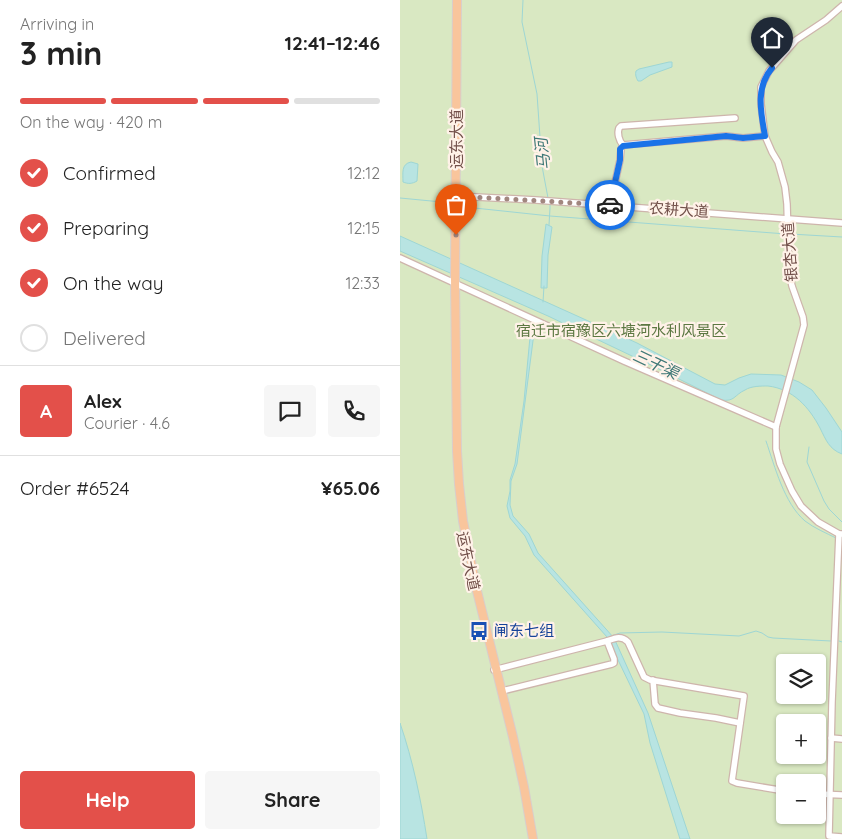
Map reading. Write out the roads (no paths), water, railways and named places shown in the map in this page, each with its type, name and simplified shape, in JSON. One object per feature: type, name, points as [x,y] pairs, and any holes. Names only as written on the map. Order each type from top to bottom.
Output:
[{"type":"main road","name":"运东大道","points":[[457,0],[455,282],[458,451],[463,521],[477,591],[513,746],[528,839]]},
{"type":"main road","name":"运东大道","points":[[495,670],[502,691],[524,787],[533,839]]},
{"type":"street","name":"银杏大道","points":[[840,534],[808,514],[792,491],[780,464],[776,449],[776,428],[804,325],[803,315],[789,272],[786,196],[778,162],[765,136],[761,87],[769,71],[796,40],[826,20],[842,6]]},
{"type":"street","points":[[623,146],[618,131],[622,126],[735,118]]},
{"type":"street","points":[[623,146],[726,136],[743,138],[765,136]]},
{"type":"street","points":[[610,205],[620,160],[620,149],[623,146]]},
{"type":"street","name":"农耕大道","points":[[456,196],[610,205],[842,223]]},
{"type":"street","points":[[400,258],[624,362],[776,428]]},
{"type":"street","points":[[840,534],[829,836],[842,837]]},
{"type":"street","points":[[495,670],[617,637],[625,638],[644,676],[653,680],[744,696],[732,781],[776,790]]},
{"type":"street","points":[[502,691],[612,664],[614,660],[607,641]]},
{"type":"street","points":[[653,680],[654,704],[658,708],[740,724]]},
{"type":"street","points":[[832,738],[842,739]]},
{"type":"street","points":[[826,794],[842,795]]},
{"type":"water","points":[[672,62],[672,67],[650,75],[641,81],[637,80],[636,71],[639,69]]},
{"type":"water","points":[[411,162],[418,164],[417,181],[412,183],[403,182],[403,169]]},
{"type":"water","points":[[546,224],[552,227],[548,255],[547,288],[541,288],[542,256]]},
{"type":"water","name":"三干渠","points":[[400,236],[637,343],[715,384],[725,385],[751,374],[781,375],[799,382],[812,390],[842,432],[842,454],[828,444],[816,420],[805,406],[793,395],[785,391],[768,386],[756,387],[741,392],[732,399],[721,400],[548,316],[400,251]]},
{"type":"water","points":[[533,331],[517,464],[511,481],[510,505],[513,516],[529,534],[538,553],[614,638],[648,713],[690,839],[680,839],[650,743],[644,714],[607,637],[534,555],[525,536],[510,518],[507,506],[510,480],[515,464],[524,401],[530,337]]},
{"type":"water","points":[[400,723],[416,781],[427,839],[400,839]]},
{"type":"waterway","name":"马河","points":[[523,0],[522,22],[537,94],[542,166],[548,198]]},
{"type":"waterway","points":[[400,198],[452,203]]},
{"type":"waterway","name":"马河","points":[[549,225],[550,204]]},
{"type":"waterway","points":[[459,205],[550,216],[786,234]]},
{"type":"waterway","points":[[790,234],[842,237]]},
{"type":"waterway","name":"马河","points":[[543,302],[544,286]]},
{"type":"waterway","points":[[766,441],[781,484],[791,505],[809,524],[836,538]]},
{"type":"waterway","points":[[809,447],[807,462],[824,501],[842,522]]},
{"type":"waterway","points":[[611,636],[620,633],[662,632],[739,636],[756,631],[773,638],[831,641]]},
{"type":"place","name":"闸东七组","points":[[479,631]]},
{"type":"park label","name":"宿迁市宿豫区六塘河水利风景区","points":[[621,331]]}]
